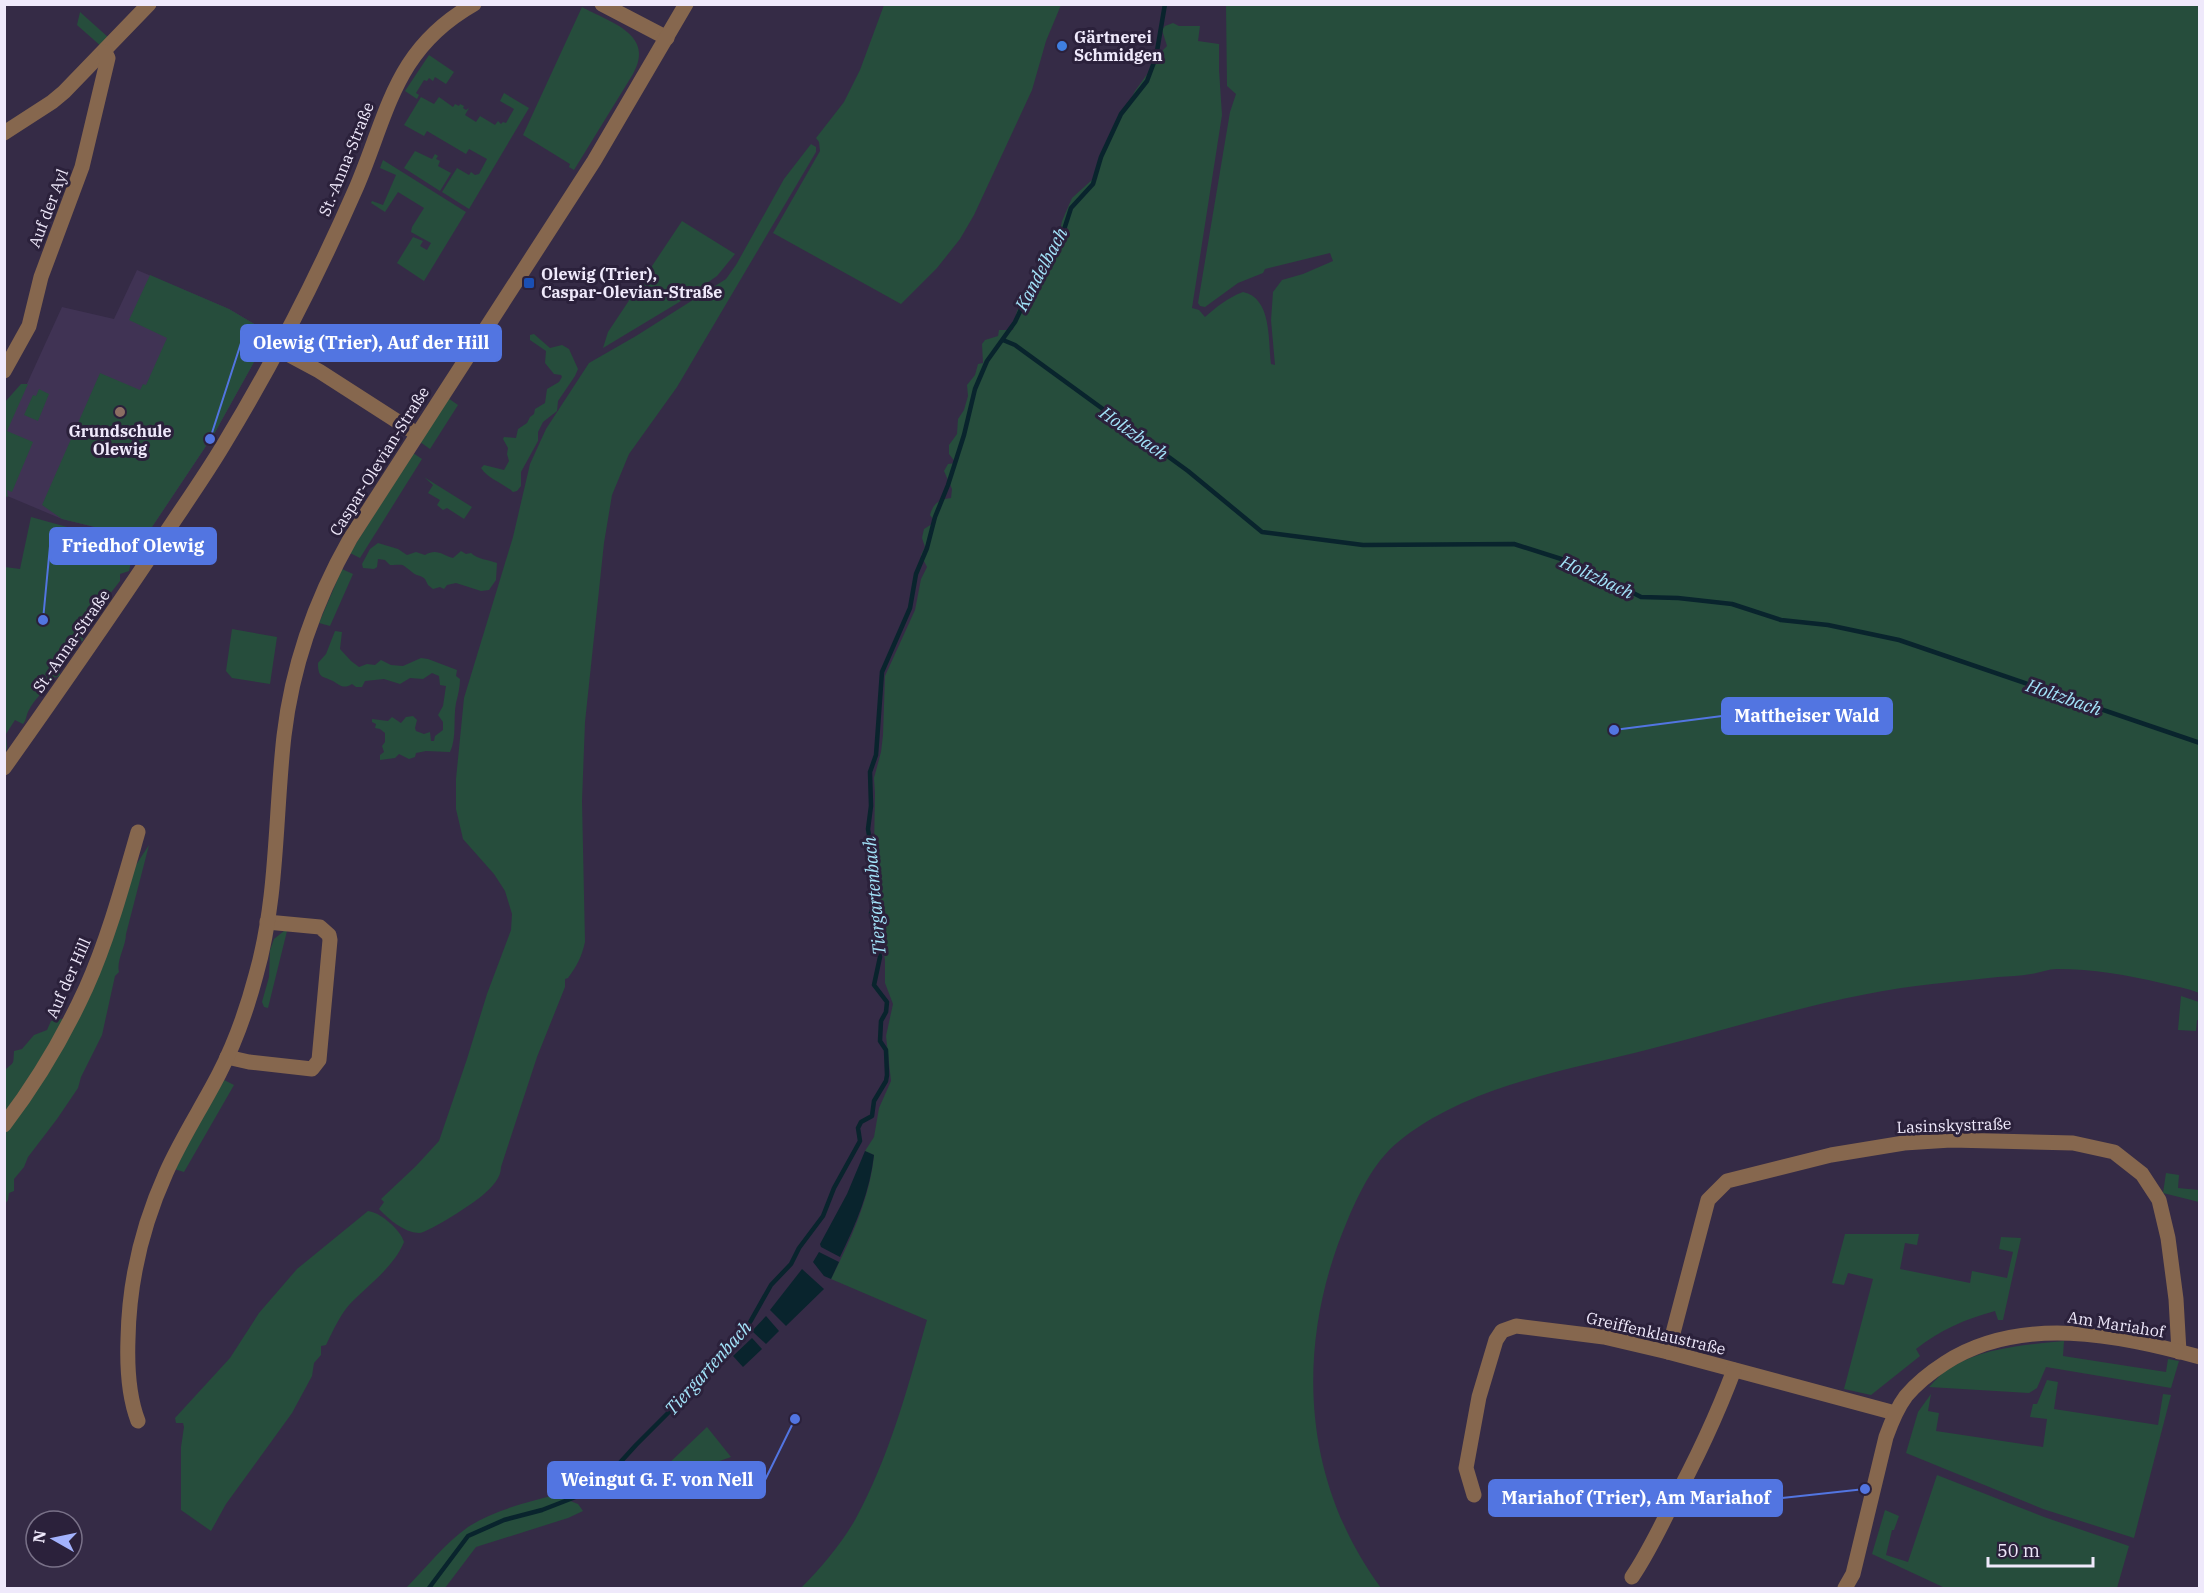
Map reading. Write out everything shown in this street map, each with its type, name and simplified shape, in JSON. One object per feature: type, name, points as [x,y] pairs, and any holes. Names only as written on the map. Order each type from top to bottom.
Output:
[{"type":"street","points":[[4,133],[52,102],[105,52],[149,4]]},
{"type":"street","name":"St.-Anna-Straße","points":[[4,768],[223,446],[278,349],[330,244],[358,184],[397,82],[431,35],[474,4]]},
{"type":"street","points":[[602,4],[667,38]]},
{"type":"street","name":"Caspar-Olevian-Straße","points":[[138,1421],[134,1411],[129,1377],[128,1352],[133,1283],[140,1250],[166,1172],[227,1057],[253,986],[267,922],[284,734],[289,704],[303,649],[321,597],[338,561],[417,434],[594,161],[686,4]]},
{"type":"street","name":"Auf der Ayl","points":[[4,371],[29,326],[41,277],[82,167],[108,58],[105,52]]},
{"type":"street","points":[[278,349],[329,377],[417,434]]},
{"type":"street","name":"Auf der Hill","points":[[4,1125],[22,1101],[59,1041],[86,987],[116,906],[138,832]]},
{"type":"street","points":[[227,1057],[249,1062],[312,1069],[319,1060],[329,934],[320,927],[267,922]]},
{"type":"street","name":"Lasinskystraße","points":[[1668,1352],[1708,1200],[1726,1181],[1831,1155],[1904,1143],[1950,1140],[2073,1143],[2114,1152],[2142,1174],[2159,1200],[2168,1238],[2179,1352]]},
{"type":"street","name":"Greiffenklaustraße","points":[[1474,1495],[1466,1468],[1468,1449],[1487,1368],[1496,1340],[1502,1331],[1516,1326],[1604,1337],[1895,1413]]},
{"type":"street","name":"Am Mariahof","points":[[1845,1588],[1853,1574],[1886,1437],[1895,1413],[1914,1387],[1938,1368],[1970,1348],[2005,1338],[2047,1333],[2069,1333],[2133,1342],[2199,1357]]},
{"type":"street","points":[[1632,1577],[1648,1553],[1689,1474],[1734,1370]]},
{"type":"street","points":[[1853,1574],[1862,1588]]},
{"type":"shaded area","name":"Grundschule Olewig","points":[[137,270],[229,309],[266,331],[268,337],[214,434],[211,432],[204,444],[206,446],[144,539],[62,519],[5,495],[5,432],[62,307],[114,319]]},
{"type":"green space","points":[[884,5],[1061,5],[1046,41],[1032,90],[974,215],[960,239],[937,268],[901,304],[773,233],[820,151],[816,138],[844,102],[860,70]]},
{"type":"green space","points":[[1226,5],[2199,5],[2199,993],[2123,975],[2057,969],[2027,975],[1883,991],[1812,1006],[1521,1082],[1460,1104],[1403,1138],[1377,1165],[1364,1185],[1348,1219],[1331,1266],[1319,1313],[1314,1361],[1314,1408],[1321,1455],[1334,1501],[1354,1546],[1381,1588],[801,1588],[843,1538],[867,1496],[897,1422],[927,1320],[831,1279],[864,1203],[874,1155],[865,1151],[874,1137],[879,1108],[891,1081],[886,1036],[893,1004],[885,983],[885,960],[876,909],[880,885],[874,849],[874,778],[883,735],[885,676],[915,610],[921,579],[927,567],[921,555],[925,547],[922,538],[924,529],[935,522],[930,515],[935,505],[951,498],[952,489],[944,471],[948,464],[956,463],[949,454],[949,445],[957,434],[958,419],[964,410],[968,396],[967,385],[975,375],[978,364],[983,363],[982,344],[985,340],[998,336],[999,330],[1013,330],[1017,311],[1027,291],[1058,241],[1062,221],[1072,198],[1093,179],[1099,157],[1119,117],[1148,73],[1154,59],[1167,46],[1162,30],[1173,23],[1179,26],[1200,26],[1198,41],[1219,44],[1222,115],[1192,308],[1199,310],[1205,317],[1237,294],[1243,292],[1252,296],[1264,311],[1271,364],[1275,365],[1271,320],[1273,292],[1282,280],[1333,261],[1330,253],[1265,269],[1263,273],[1238,283],[1205,307],[1198,303],[1230,112],[1236,94],[1227,86]]},
{"type":"green space","points":[[582,7],[626,31],[634,39],[639,49],[639,60],[633,74],[574,170],[569,167],[570,164],[523,135]]},
{"type":"green space","points":[[80,12],[109,38],[102,47],[77,25]]},
{"type":"green space","points":[[429,55],[454,72],[446,84],[435,77],[433,81],[429,78],[427,81],[424,80],[416,93],[419,95],[417,99],[405,91]]},
{"type":"green space","points":[[504,93],[529,108],[469,209],[442,192],[457,168],[469,175],[471,172],[475,175],[479,174],[487,159],[469,149],[466,154],[427,131],[424,136],[404,125],[421,97],[434,104],[439,97],[453,107],[455,104],[459,106],[460,104],[466,110],[469,108],[465,115],[476,122],[480,116],[495,125],[498,121],[501,124],[506,123],[514,109],[500,101]]},
{"type":"green space","points":[[811,144],[816,147],[816,152],[677,387],[629,454],[612,495],[604,543],[585,722],[582,801],[585,942],[577,965],[565,979],[565,987],[537,1057],[498,1179],[479,1198],[424,1232],[413,1232],[402,1228],[379,1209],[384,1202],[381,1199],[439,1141],[487,994],[511,930],[512,914],[505,891],[494,874],[463,839],[456,809],[456,779],[464,698],[513,537],[530,464],[546,429],[589,363],[726,279],[784,179]]},
{"type":"green space","points":[[415,151],[432,159],[435,154],[438,156],[436,159],[440,161],[438,166],[451,173],[440,191],[404,168]]},
{"type":"green space","points":[[383,160],[466,212],[424,281],[397,263],[413,237],[423,241],[420,246],[427,250],[431,243],[411,232],[424,208],[398,192],[385,212],[371,203],[372,201],[383,205],[396,175],[380,168]]},
{"type":"green space","points":[[682,221],[735,254],[717,276],[681,301],[603,348],[608,332]]},
{"type":"green space","name":"Grundschule Olewig","points":[[150,275],[229,309],[266,331],[268,337],[214,434],[211,432],[204,444],[206,446],[144,539],[62,519],[42,505],[100,373],[140,390],[143,384],[146,385],[167,338],[129,320]]},
{"type":"green space","points":[[534,334],[550,348],[562,345],[569,349],[578,369],[558,401],[557,411],[543,422],[538,432],[538,441],[521,472],[521,486],[513,492],[481,468],[484,465],[504,470],[509,461],[504,437],[516,438],[518,429],[527,423],[535,409],[545,403],[547,389],[559,382],[562,377],[554,374],[545,363],[546,351],[530,340],[530,335]]},
{"type":"green space","points":[[21,384],[28,384],[7,431],[33,442],[12,492],[7,490],[8,497],[4,496],[5,402]]},
{"type":"green space","points":[[39,389],[49,394],[38,421],[24,415],[33,395],[36,396]]},
{"type":"green space","points":[[448,398],[458,405],[430,449],[420,442]]},
{"type":"green space","points":[[413,453],[422,459],[360,558],[350,553]]},
{"type":"green space","points":[[424,477],[472,507],[464,519],[447,508],[443,510],[437,505],[440,500],[428,493],[433,485]]},
{"type":"green space","points":[[31,517],[135,544],[140,550],[131,562],[129,571],[120,574],[120,581],[92,620],[89,620],[87,630],[83,633],[83,641],[78,642],[74,649],[71,649],[67,661],[62,663],[61,667],[57,667],[60,676],[53,678],[28,712],[23,724],[15,720],[6,734],[5,755],[5,567],[20,569]]},
{"type":"green space","points":[[378,543],[398,549],[407,555],[416,552],[425,555],[436,552],[453,558],[461,551],[466,554],[471,553],[497,563],[496,580],[489,590],[481,591],[456,583],[447,585],[444,589],[440,587],[433,589],[425,579],[403,565],[390,565],[385,560],[378,559],[377,567],[374,569],[363,568],[362,564],[370,549]]},
{"type":"green space","points":[[342,569],[353,574],[330,626],[319,623]]},
{"type":"green space","points":[[232,629],[277,637],[270,684],[232,678],[226,671]]},
{"type":"green space","points":[[335,631],[342,632],[340,649],[359,667],[367,664],[375,665],[381,660],[391,665],[403,666],[421,658],[457,670],[456,676],[460,679],[460,685],[450,752],[426,751],[416,753],[415,757],[409,759],[399,754],[395,758],[380,760],[380,755],[384,752],[382,746],[385,742],[385,733],[375,728],[376,724],[372,722],[372,719],[388,721],[392,717],[401,723],[406,717],[413,716],[417,720],[416,731],[424,734],[430,732],[431,741],[434,741],[435,736],[443,730],[443,722],[438,715],[443,706],[446,686],[440,685],[439,676],[432,673],[423,679],[410,678],[400,684],[384,679],[365,681],[362,687],[352,684],[342,686],[319,672],[318,663],[326,654]]},
{"type":"green space","points":[[149,845],[102,1035],[81,1077],[78,1088],[14,1179],[14,1191],[9,1193],[5,1204],[5,1070],[13,1062],[14,1051],[22,1049],[34,1035],[47,1030],[51,1021],[66,1018],[132,871]]},
{"type":"green space","points":[[287,931],[268,1008],[264,1007],[262,1002],[269,977],[270,950],[274,939]]},
{"type":"green space","points":[[2181,996],[2199,1002],[2199,1020],[2197,1020],[2196,1031],[2178,1030]]},
{"type":"green space","points":[[224,1080],[234,1085],[184,1172],[174,1169]]},
{"type":"green space","points":[[2166,1173],[2179,1175],[2178,1188],[2199,1190],[2199,1202],[2163,1193]]},
{"type":"green space","points":[[368,1211],[389,1222],[399,1232],[404,1242],[400,1251],[387,1268],[349,1305],[339,1319],[326,1345],[321,1346],[321,1355],[314,1363],[312,1376],[292,1413],[226,1504],[211,1531],[181,1510],[181,1447],[184,1427],[183,1423],[176,1423],[175,1418],[230,1358],[259,1313],[297,1269]]},
{"type":"green space","points":[[1845,1234],[1919,1234],[1917,1245],[1905,1243],[1900,1269],[1970,1283],[1972,1271],[2007,1278],[2013,1252],[1999,1249],[2001,1237],[2021,1238],[2003,1320],[1998,1320],[1995,1311],[1944,1331],[1916,1349],[1920,1356],[1871,1395],[1844,1389],[1873,1279],[1848,1273],[1844,1285],[1832,1283]]},
{"type":"green space","points":[[2064,1341],[2063,1356],[2166,1372],[2168,1359],[2179,1361],[2171,1388],[2046,1367],[2037,1388],[2029,1393],[1929,1387],[1947,1370],[1977,1355],[2006,1348]]},
{"type":"green space","points":[[2047,1380],[2058,1382],[2054,1409],[2158,1425],[2163,1394],[2171,1395],[2134,1538],[2043,1509],[1906,1453],[1918,1412],[1931,1394],[1928,1411],[1939,1413],[1936,1431],[2043,1447],[2047,1419],[2030,1417],[2033,1404],[2037,1404]]},
{"type":"green space","points":[[707,1427],[731,1457],[656,1483],[664,1468]]},
{"type":"green space","points":[[1937,1475],[2044,1517],[2129,1546],[2117,1588],[1945,1588],[1872,1554],[1885,1510],[1899,1516],[1892,1530],[1886,1555],[1908,1562]]},
{"type":"green space","points":[[555,1495],[578,1504],[583,1511],[568,1518],[476,1547],[445,1588],[406,1588],[444,1548],[468,1527],[499,1512]]},
{"type":"water","points":[[865,1151],[874,1155],[866,1194],[840,1257],[821,1247],[820,1244],[847,1194]]},
{"type":"water","points":[[819,1252],[839,1262],[831,1279],[824,1276],[813,1262]]},
{"type":"water","points":[[802,1269],[824,1289],[786,1326],[770,1310]]},
{"type":"water","points":[[766,1316],[779,1331],[766,1344],[752,1331]]},
{"type":"water","points":[[752,1338],[762,1349],[743,1367],[733,1356]]},
{"type":"waterway","name":"Tiergartenbach","points":[[429,1588],[468,1536],[504,1520],[542,1510],[596,1489],[677,1404],[706,1369],[749,1324],[771,1285],[791,1264],[799,1248],[823,1216],[834,1188],[860,1141],[858,1128],[861,1122],[872,1116],[874,1101],[887,1075],[886,1050],[880,1041],[881,1021],[886,1012],[887,1002],[874,985],[880,957],[871,913],[877,892],[869,872],[872,854],[868,829],[871,806],[870,772],[876,755],[882,672],[910,608],[916,574],[927,548],[935,517],[964,435],[975,389],[987,361],[1015,322],[1032,286],[1060,242],[1071,208],[1093,184],[1101,157],[1121,114],[1147,81],[1156,57],[1165,4]]},
{"type":"waterway","name":"Holtzbach","points":[[1003,340],[1015,345],[1188,471],[1262,532],[1363,545],[1514,544],[1577,564],[1641,597],[1678,598],[1732,604],[1781,620],[1828,625],[1899,640],[2200,743]]},
{"type":"place","name":"Gärtnerei Schmidgen","points":[[1062,46]]},
{"type":"place","name":"Olewig (Trier), Caspar-Olevian-Straße","points":[[529,283]]},
{"type":"place","name":"Grundschule Olewig","points":[[120,412]]},
{"type":"place","name":"Olewig (Trier), Auf der Hill","points":[[210,439]]},
{"type":"place","name":"Friedhof Olewig","points":[[43,620]]},
{"type":"place","name":"Mattheiser Wald","points":[[1614,730]]},
{"type":"place","name":"Weingut G. F. von Nell","points":[[795,1419]]},
{"type":"place","name":"Mariahof (Trier), Am Mariahof","points":[[1865,1489]]},
{"type":"water label","name":"Kandelbach","points":[[1041,269]]}]
